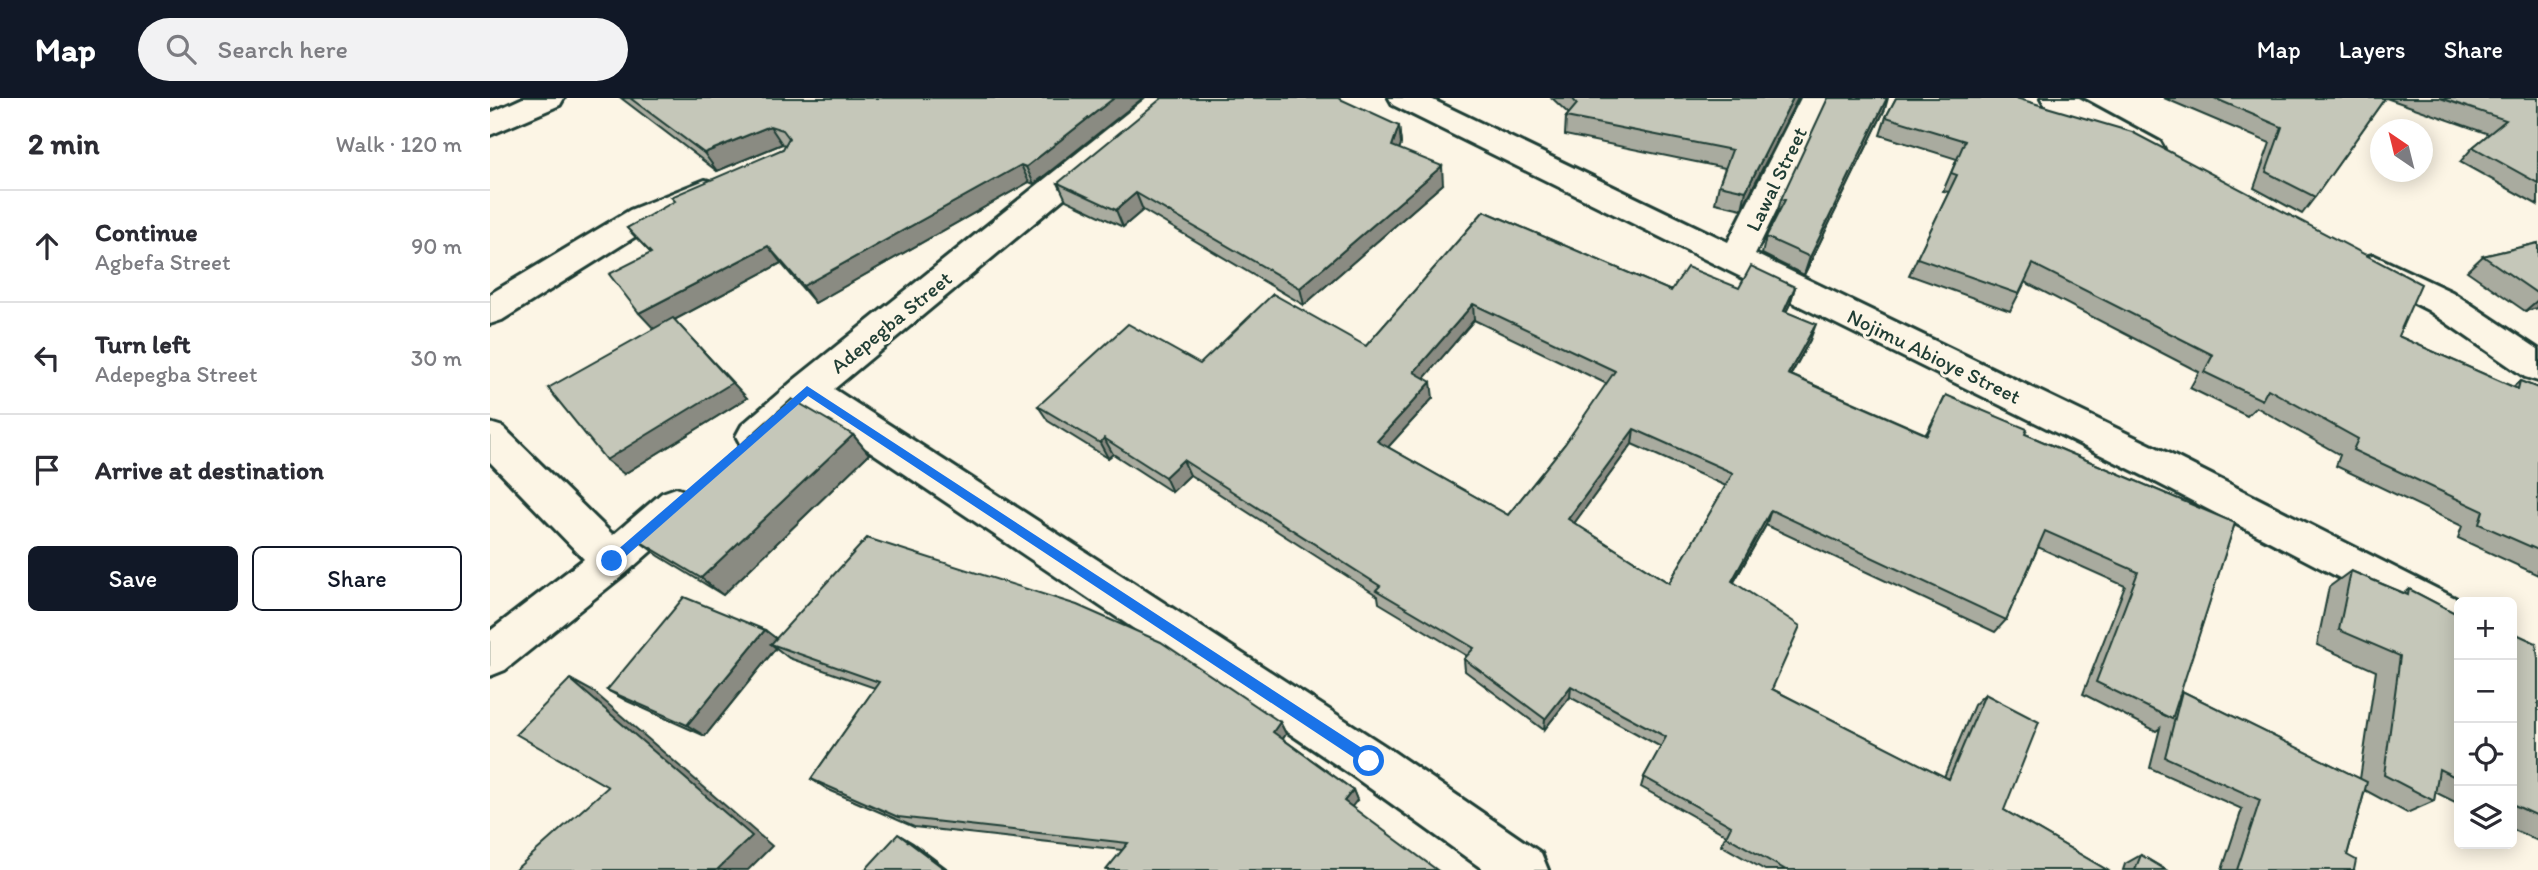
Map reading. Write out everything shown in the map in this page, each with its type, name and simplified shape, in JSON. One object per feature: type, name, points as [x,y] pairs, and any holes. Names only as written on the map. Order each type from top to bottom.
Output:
[{"type":"street","points":[[490,125],[549,98]]},
{"type":"street","name":"Adepegba Street","points":[[735,453],[807,390],[1165,98]]},
{"type":"street","name":"Nojimu Abioye Street","points":[[1405,98],[2151,462],[2454,618]]},
{"type":"street","name":"Lawal Street","points":[[1736,259],[1816,98]]},
{"type":"street","points":[[2056,98],[2177,164]]},
{"type":"street","points":[[490,311],[641,218],[736,177]]},
{"type":"street","points":[[2346,253],[2440,301],[2538,367]]},
{"type":"street","points":[[807,390],[1369,761],[1524,870]]},
{"type":"street","points":[[490,438],[612,561]]},
{"type":"street","points":[[490,656],[612,561],[705,480]]},
{"type":"building","points":[[630,98],[1114,98],[1026,167],[1021,165],[803,286],[768,246],[639,313],[609,274],[651,253],[627,228],[675,201],[671,197],[783,149],[789,138],[783,130],[770,126],[704,153]]},
{"type":"building","points":[[1162,98],[1338,98],[1399,126],[1392,146],[1442,166],[1300,288],[1136,193],[1116,210],[1058,183]]},
{"type":"building","points":[[1572,98],[1793,98],[1746,191],[1719,185],[1732,150],[1566,117],[1577,104]]},
{"type":"building","points":[[1828,98],[1887,98],[1810,257],[1766,237],[1785,200],[1781,199]]},
{"type":"building","points":[[1896,98],[2016,98],[2132,132],[2421,284],[2398,336],[2518,389],[2520,381],[2538,388],[2538,550],[2479,524],[2483,511],[2353,450],[2358,439],[2268,389],[2262,400],[2204,372],[2213,355],[2033,264],[2019,294],[1917,258],[1957,175],[1951,173],[1965,141],[1886,117]]},
{"type":"building","points":[[2214,98],[2385,98],[2315,197],[2266,172],[2282,127]]},
{"type":"building","points":[[2440,98],[2538,98],[2538,183],[2473,147],[2506,120]]},
{"type":"building","points":[[1484,211],[1671,291],[1687,267],[1739,288],[1751,266],[1795,287],[1784,311],[1816,324],[1788,374],[1927,435],[1946,395],[2027,429],[2025,434],[2235,523],[2172,719],[2096,682],[2138,572],[2045,531],[2006,620],[1771,510],[1732,581],[1800,626],[1772,689],[1949,779],[1985,694],[2039,722],[2004,810],[2107,870],[1786,870],[1726,836],[1731,826],[1644,777],[1666,737],[1571,686],[1545,719],[1464,659],[1474,648],[1376,590],[1380,586],[1183,460],[1165,477],[1104,438],[1100,443],[1038,406],[1128,324],[1200,364],[1273,294],[1366,346]],"holes":[[[1473,304],[1615,371],[1565,444],[1508,515],[1377,441],[1431,382],[1414,372]],[[1634,429],[1733,473],[1669,583],[1568,519]]]},
{"type":"building","points":[[2538,243],[2538,294],[2483,256]]},
{"type":"building","points":[[673,318],[732,383],[606,460],[548,388]]},
{"type":"building","points":[[792,399],[853,435],[701,578],[636,539]]},
{"type":"building","points":[[867,538],[1077,605],[1161,642],[1280,722],[1273,732],[1353,790],[1344,801],[1437,870],[1106,870],[1128,843],[898,817],[811,779],[879,682],[771,644]]},
{"type":"building","points":[[2351,571],[2408,595],[2409,589],[2454,612],[2454,776],[2439,769],[2434,801],[2384,775],[2400,656],[2339,630]]},
{"type":"building","points":[[684,597],[765,630],[687,725],[607,690]]},
{"type":"building","points":[[2517,634],[2536,643],[2538,658],[2538,816],[2517,806]]},
{"type":"building","points":[[570,679],[752,836],[717,870],[515,870],[608,787],[516,734]]},
{"type":"building","points":[[2182,691],[2367,782],[2347,855],[2356,860],[2354,870],[2237,870],[2260,800],[2165,757]]},
{"type":"building","points":[[898,834],[946,870],[865,870]]},
{"type":"building","points":[[2141,855],[2166,870],[2135,870]]},
{"type":"route","points":[[612,561],[807,390],[1369,761]]}]
